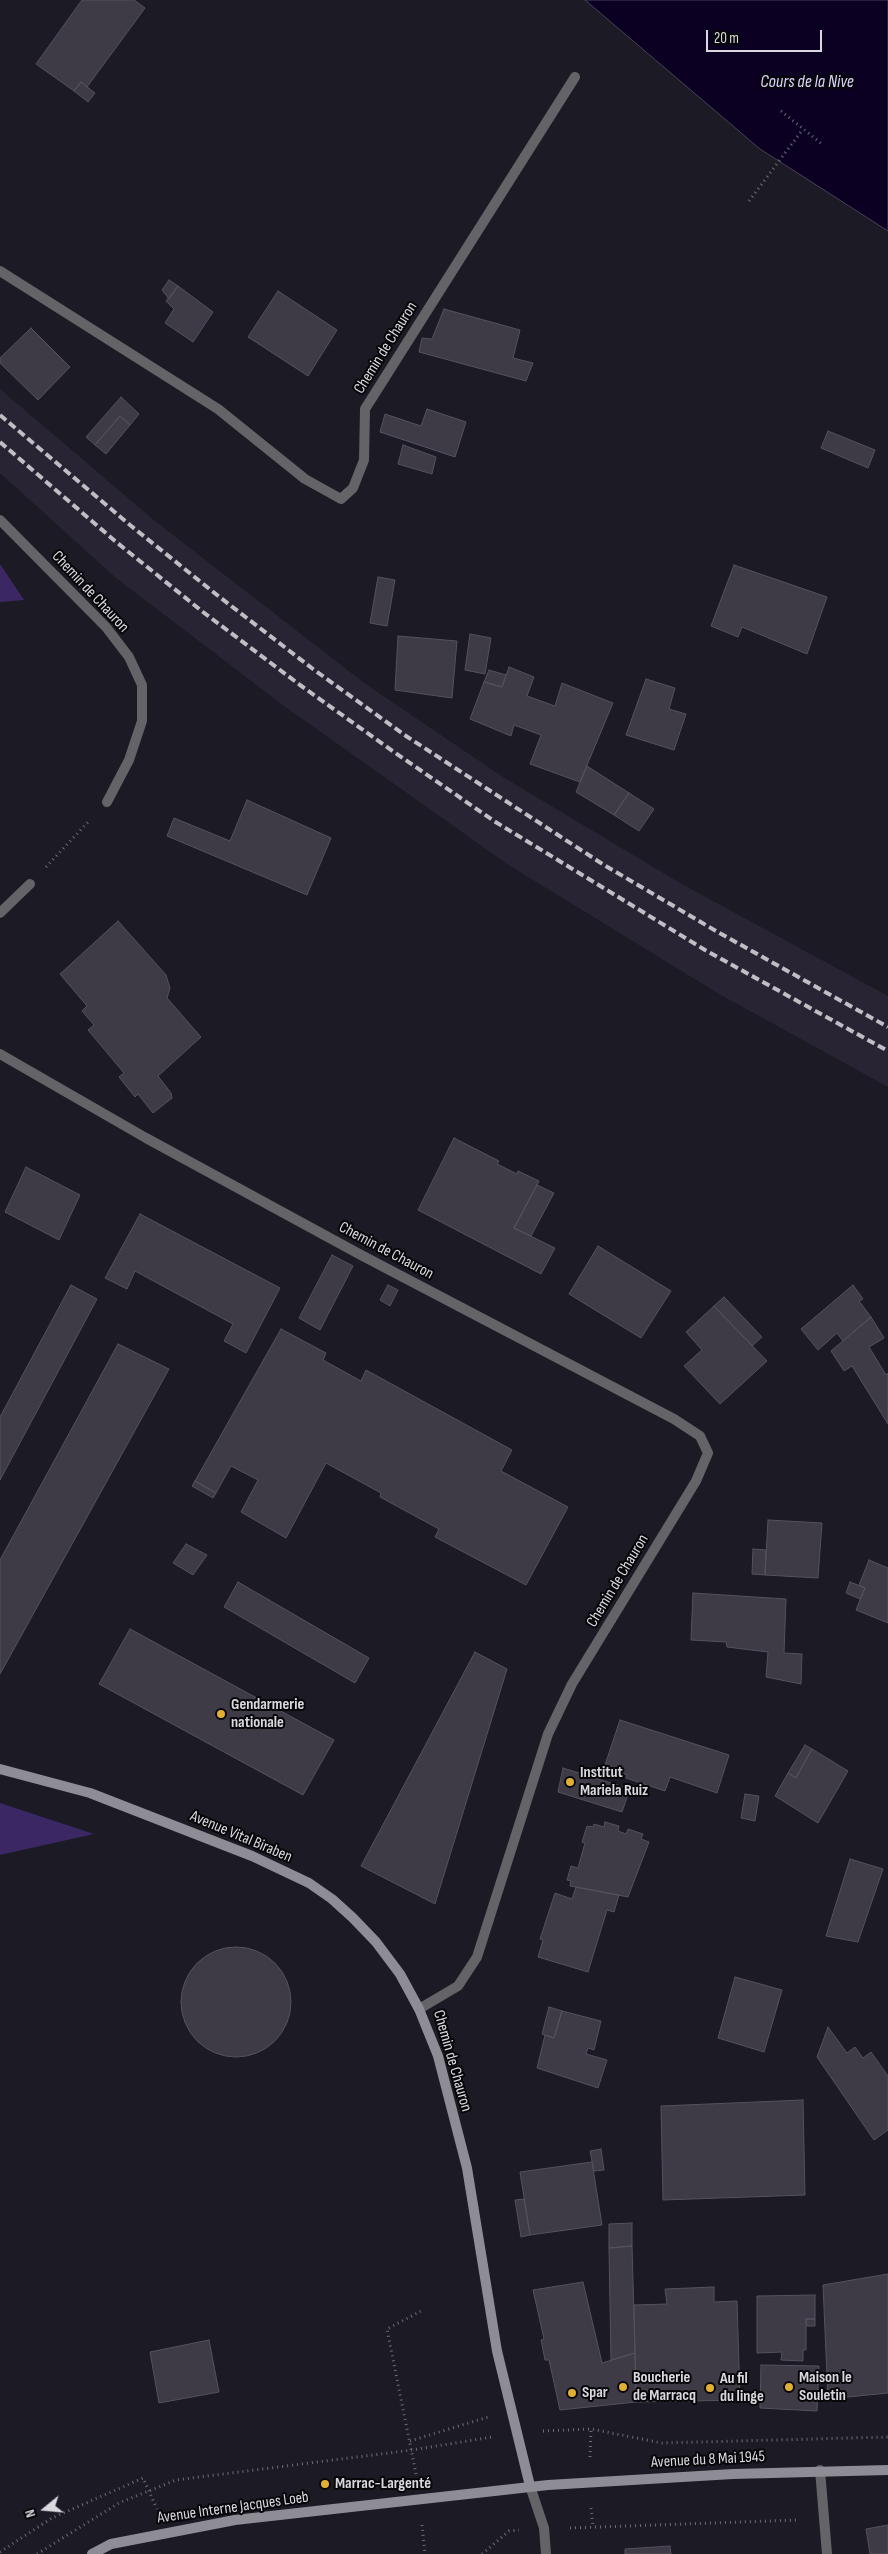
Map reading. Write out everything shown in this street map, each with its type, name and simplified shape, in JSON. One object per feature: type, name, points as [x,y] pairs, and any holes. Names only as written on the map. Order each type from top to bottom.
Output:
[{"type":"main road","name":"Avenue Vital Biraben","points":[[0,1769],[90,1793],[252,1856],[309,1883],[332,1899],[376,1942],[400,1974],[419,2009]]},
{"type":"main road","name":"Chemin de Chauron","points":[[419,2009],[438,2056],[466,2168],[497,2351],[530,2486]]},
{"type":"main road","name":"Avenue du 8 Mai 1945","points":[[530,2486],[589,2481],[820,2470],[888,2470]]},
{"type":"main road","name":"Avenue Interne Jacques Loeb","points":[[92,2554],[111,2544],[236,2520],[530,2486]]},
{"type":"street","name":"Chemin de Chauron","points":[[0,271],[218,409],[305,479],[341,499],[353,488],[364,460],[365,409],[574,77]]},
{"type":"street","name":"Chemin de Chauron","points":[[0,520],[106,627],[129,657],[142,685],[142,721],[129,760],[107,802]]},
{"type":"street","points":[[0,912],[30,884]]},
{"type":"street","name":"Chemin de Chauron","points":[[0,1054],[146,1138],[336,1241],[674,1419],[700,1436],[708,1453],[696,1480],[572,1684],[548,1734],[477,1957],[458,1986],[419,2009]]},
{"type":"street","points":[[820,2470],[827,2554]]},
{"type":"street","points":[[530,2486],[544,2528],[546,2554]]},
{"type":"path","points":[[781,111],[822,144]]},
{"type":"path","points":[[749,201],[803,129]]},
{"type":"path","points":[[30,884],[107,802]]},
{"type":"path","points":[[416,2474],[387,2329],[423,2310]]},
{"type":"path","points":[[410,2441],[510,2410]]},
{"type":"path","points":[[37,2554],[119,2503],[176,2480],[412,2450],[516,2433],[591,2429],[662,2443],[888,2437]]},
{"type":"path","points":[[0,2552],[52,2518],[143,2478],[157,2509],[159,2534]]},
{"type":"path","points":[[482,2554],[509,2531],[544,2528],[784,2522],[824,2516]]},
{"type":"shaded area","points":[[0,389],[155,521],[367,685],[503,777],[680,883],[888,996],[888,1087],[719,994],[507,864],[284,706],[116,578],[0,473]]},
{"type":"shaded area","points":[[0,564],[24,600],[0,602]]},
{"type":"shaded area","points":[[0,1803],[94,1834],[0,1855]]},
{"type":"water","name":"Cours de la Nive","points":[[585,0],[888,0],[888,231],[760,149]]},
{"type":"building","points":[[82,0],[134,0],[145,8],[87,87],[81,82],[74,91],[36,64]]},
{"type":"building","points":[[81,82],[95,93],[88,102],[74,91]]},
{"type":"building","points":[[169,280],[178,286],[169,299],[162,290]]},
{"type":"building","points":[[178,286],[213,312],[193,342],[165,323],[174,309],[166,301]]},
{"type":"building","points":[[278,291],[337,330],[308,376],[248,337]]},
{"type":"building","points":[[444,309],[520,330],[513,358],[533,363],[526,381],[419,352],[422,338],[432,339]]},
{"type":"building","points":[[31,328],[70,367],[38,400],[0,363],[0,358]]},
{"type":"building","points":[[121,397],[139,414],[130,425],[120,416],[95,445],[86,437]]},
{"type":"building","points":[[427,409],[466,422],[455,457],[380,432],[385,414],[421,426]]},
{"type":"building","points":[[120,416],[130,425],[106,454],[95,445]]},
{"type":"building","points":[[828,431],[875,450],[868,468],[821,448]]},
{"type":"building","points":[[403,445],[436,457],[432,474],[398,464]]},
{"type":"building","points":[[734,565],[827,597],[807,654],[742,627],[738,637],[711,626]]},
{"type":"building","points":[[378,577],[395,580],[387,626],[370,623]]},
{"type":"building","points":[[470,634],[491,638],[485,674],[465,670]]},
{"type":"building","points":[[398,636],[457,641],[452,698],[395,690]]},
{"type":"building","points":[[509,667],[534,677],[527,696],[555,706],[562,683],[613,703],[580,782],[530,764],[541,735],[514,725],[511,736],[470,719],[484,682],[502,687]]},
{"type":"building","points":[[489,670],[506,675],[502,687],[484,682]]},
{"type":"building","points":[[646,679],[675,688],[669,709],[686,714],[674,750],[626,735]]},
{"type":"building","points":[[587,766],[629,793],[614,815],[576,792]]},
{"type":"building","points":[[629,793],[654,809],[639,831],[614,815]]},
{"type":"building","points":[[247,800],[331,838],[307,895],[167,836],[174,818],[230,841]]},
{"type":"building","points":[[118,921],[166,975],[170,988],[167,998],[201,1037],[158,1076],[171,1093],[172,1098],[153,1113],[138,1094],[135,1097],[119,1077],[124,1073],[88,1030],[94,1025],[82,1011],[87,1006],[60,974]]},
{"type":"building","points":[[454,1138],[499,1161],[497,1164],[517,1174],[518,1171],[539,1181],[514,1228],[555,1248],[541,1274],[418,1210]]},
{"type":"building","points":[[26,1167],[80,1195],[59,1240],[5,1212]]},
{"type":"building","points":[[537,1185],[554,1193],[531,1236],[514,1228]]},
{"type":"building","points":[[140,1214],[280,1288],[246,1353],[224,1341],[233,1324],[135,1271],[127,1289],[105,1278]]},
{"type":"building","points":[[598,1246],[671,1291],[641,1338],[569,1294]]},
{"type":"building","points":[[332,1255],[353,1266],[320,1330],[299,1318]]},
{"type":"building","points":[[71,1285],[97,1299],[0,1480],[0,1417]]},
{"type":"building","points":[[388,1285],[398,1290],[390,1306],[380,1300]]},
{"type":"building","points":[[853,1285],[863,1299],[859,1301],[871,1317],[843,1341],[837,1333],[818,1350],[801,1329]]},
{"type":"building","points":[[724,1297],[762,1337],[752,1346],[714,1306]]},
{"type":"building","points":[[714,1306],[767,1361],[720,1404],[684,1366],[702,1350],[686,1332]]},
{"type":"building","points":[[871,1317],[884,1338],[869,1347],[886,1375],[888,1373],[888,1424],[852,1366],[844,1371],[831,1351]]},
{"type":"building","points":[[281,1329],[326,1353],[323,1360],[361,1381],[366,1370],[512,1450],[501,1471],[568,1507],[526,1585],[435,1537],[439,1529],[380,1497],[381,1493],[326,1463],[286,1538],[241,1512],[258,1480],[231,1466],[216,1493],[195,1481]]},
{"type":"building","points":[[118,1344],[169,1369],[0,1674],[0,1560]]},
{"type":"building","points":[[195,1481],[216,1493],[213,1498],[192,1486]]},
{"type":"building","points":[[768,1520],[822,1523],[818,1578],[765,1575]]},
{"type":"building","points":[[186,1544],[207,1555],[193,1575],[173,1563]]},
{"type":"building","points":[[753,1549],[766,1550],[765,1575],[752,1574]]},
{"type":"building","points":[[869,1560],[888,1568],[888,1623],[856,1610],[865,1588],[859,1585]]},
{"type":"building","points":[[238,1582],[369,1658],[355,1683],[224,1607]]},
{"type":"building","points":[[850,1582],[865,1588],[860,1599],[846,1593]]},
{"type":"building","points":[[693,1593],[786,1599],[784,1653],[802,1654],[801,1684],[766,1677],[768,1652],[727,1647],[726,1642],[691,1640]]},
{"type":"building","points":[[130,1629],[334,1740],[303,1795],[99,1684]]},
{"type":"building","points":[[475,1652],[507,1669],[435,1904],[361,1866]]},
{"type":"building","points":[[620,1720],[729,1755],[717,1793],[670,1777],[665,1791],[626,1778],[627,1775],[623,1774],[622,1777],[608,1772],[608,1769],[604,1768]]},
{"type":"building","points":[[805,1745],[812,1749],[796,1778],[788,1773]]},
{"type":"building","points":[[812,1749],[848,1771],[818,1823],[775,1796],[788,1773],[796,1778]]},
{"type":"building","points":[[563,1768],[630,1789],[622,1812],[558,1792]]},
{"type":"building","points":[[745,1794],[759,1796],[755,1821],[741,1818]]},
{"type":"building","points":[[605,1822],[619,1826],[618,1831],[626,1834],[628,1829],[643,1834],[641,1839],[649,1842],[628,1897],[570,1886],[571,1881],[567,1880],[571,1866],[578,1868],[585,1843],[582,1842],[587,1826],[593,1827],[594,1824],[604,1827]]},
{"type":"building","points":[[850,1859],[883,1869],[858,1942],[826,1936]]},
{"type":"building","points":[[576,1887],[619,1895],[614,1912],[607,1910],[588,1972],[538,1957],[543,1940],[540,1939],[555,1893],[572,1899]]},
{"type":"building","points":[[236,1947],[257,1951],[275,1963],[287,1981],[291,2002],[287,2023],[275,2041],[257,2053],[236,2057],[215,2053],[197,2041],[185,2023],[181,2002],[185,1981],[197,1963],[215,1951]]},
{"type":"building","points":[[735,1977],[782,1990],[764,2052],[718,2038]]},
{"type":"building","points":[[549,2007],[562,2011],[554,2038],[542,2034]]},
{"type":"building","points":[[562,2011],[601,2021],[594,2050],[588,2048],[586,2054],[607,2060],[598,2088],[537,2068],[545,2035],[554,2038]]},
{"type":"building","points":[[828,2027],[847,2053],[855,2047],[863,2058],[871,2052],[888,2076],[888,2130],[874,2140],[817,2057]]},
{"type":"building","points":[[803,2100],[805,2195],[663,2200],[661,2106]]},
{"type":"building","points":[[601,2149],[604,2170],[594,2171],[590,2151]]},
{"type":"building","points":[[592,2162],[602,2225],[530,2235],[520,2172]]},
{"type":"building","points":[[524,2199],[530,2235],[521,2237],[515,2200]]},
{"type":"building","points":[[632,2223],[632,2246],[609,2248],[609,2224]]},
{"type":"building","points":[[632,2246],[635,2353],[611,2360],[609,2248]]},
{"type":"building","points":[[888,2274],[888,2393],[828,2399],[823,2285]]},
{"type":"building","points":[[583,2282],[602,2363],[635,2353],[636,2402],[560,2410],[549,2360],[545,2360],[541,2340],[544,2339],[533,2290]]},
{"type":"building","points":[[714,2287],[714,2302],[737,2301],[740,2400],[636,2402],[634,2305],[667,2304],[665,2289]]},
{"type":"building","points":[[815,2295],[815,2319],[806,2319],[806,2350],[803,2350],[803,2361],[781,2360],[782,2352],[757,2353],[757,2296]]},
{"type":"building","points":[[806,2319],[815,2319],[815,2326],[807,2326]]},
{"type":"building","points":[[209,2340],[219,2392],[159,2403],[150,2352]]},
{"type":"building","points":[[761,2365],[819,2366],[817,2411],[760,2408]]},
{"type":"building","points":[[888,2525],[888,2554],[870,2554],[866,2529]]},
{"type":"building","points":[[670,2546],[671,2554],[625,2554],[625,2549]]},
{"type":"railway","points":[[0,415],[130,525],[217,595],[313,669],[406,736],[604,865],[716,931],[888,1027]]},
{"type":"railway","points":[[0,442],[115,541],[203,612],[300,685],[494,821],[705,950],[888,1051]]},
{"type":"place","name":"Gendarmerie nationale","points":[[221,1714]]},
{"type":"place","name":"Institut Mariela Ruiz","points":[[570,1782]]},
{"type":"place","name":"Boucherie de Marracq","points":[[623,2387]]},
{"type":"place","name":"Maison le Souletin","points":[[789,2387]]},
{"type":"place","name":"Au fil du linge","points":[[710,2388]]},
{"type":"place","name":"Spar","points":[[572,2393]]},
{"type":"place","name":"Marrac-Largenté","points":[[325,2484]]}]
